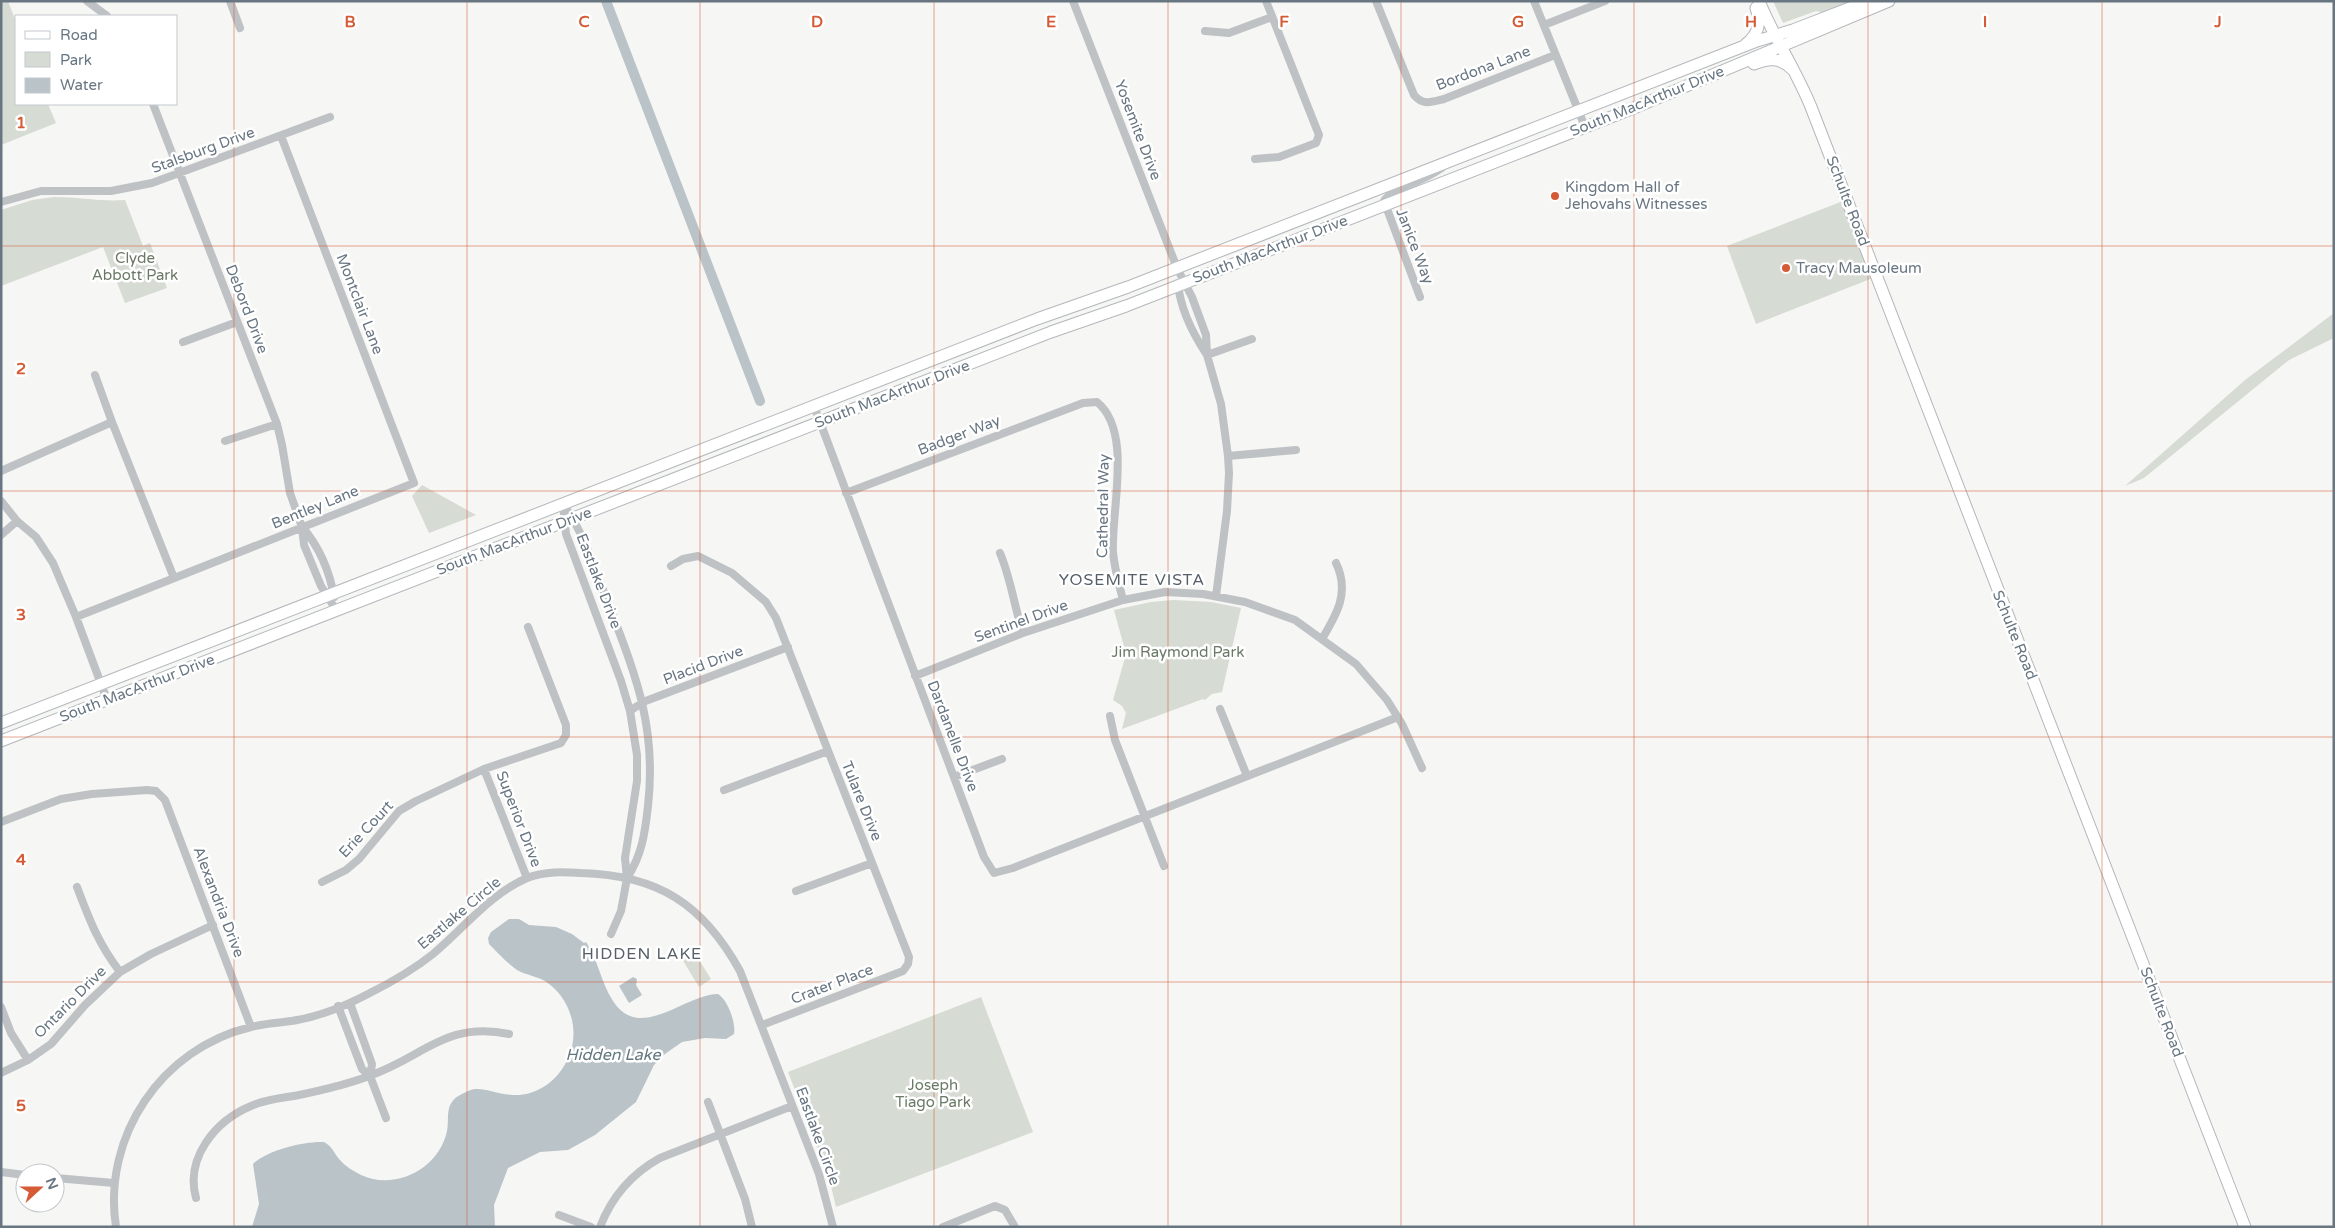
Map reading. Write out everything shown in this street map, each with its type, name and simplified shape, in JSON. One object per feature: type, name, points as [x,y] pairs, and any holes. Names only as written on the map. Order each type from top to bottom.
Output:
[{"type":"main road","points":[[1740,48],[1754,36],[1758,29],[1759,18],[1753,1]]},
{"type":"main road","name":"Schulte Road","points":[[1760,1],[1797,74],[1862,238],[2245,1227]]},
{"type":"main road","name":"Schulte Road","points":[[1766,1],[1778,38]]},
{"type":"main road","points":[[1778,38],[1868,1]]},
{"type":"main road","points":[[1778,38],[1889,1]]},
{"type":"main road","name":"South MacArthur Drive","points":[[1,723],[1740,48],[1778,38]]},
{"type":"main road","name":"South MacArthur Drive","points":[[1,741],[1051,332],[1182,284],[1585,127],[1707,76],[1778,38]]},
{"type":"main road","points":[[1707,76],[1725,75],[1768,59],[1782,61],[1797,74]]},
{"type":"street","points":[[87,1],[106,15]]},
{"type":"street","points":[[230,1],[240,28]]},
{"type":"street","name":"Yosemite Drive","points":[[1073,1],[1182,284],[1206,335],[1207,355],[1221,404],[1229,473],[1216,596]]},
{"type":"street","points":[[1255,159],[1279,157],[1316,142],[1319,135],[1266,1]]},
{"type":"street","name":"Bordona Lane","points":[[1376,1],[1414,95],[1421,101],[1429,103],[1444,99],[1555,55]]},
{"type":"street","points":[[1534,1],[1585,127]]},
{"type":"street","points":[[1544,25],[1605,1]]},
{"type":"street","points":[[1205,32],[1229,33],[1272,17]]},
{"type":"street","name":"Debord Drive","points":[[153,105],[276,424],[282,445],[290,493],[302,527],[315,541],[336,610]]},
{"type":"street","name":"Stalsburg Drive","points":[[1,202],[41,191],[83,192],[131,188],[180,174],[330,117]]},
{"type":"street","name":"Montclair Lane","points":[[281,136],[414,483]]},
{"type":"street","points":[[1384,205],[1389,194],[1428,178],[1446,163]]},
{"type":"street","name":"Janice Way","points":[[1384,205],[1420,297]]},
{"type":"street","name":"Yosemite Drive","points":[[1182,284],[1180,298],[1196,339],[1207,355]]},
{"type":"street","points":[[183,342],[237,322]]},
{"type":"street","points":[[1207,355],[1252,339]]},
{"type":"street","points":[[96,375],[112,422],[174,578]]},
{"type":"street","name":"Cathedral Way","points":[[1083,403],[1092,401],[1103,406],[1110,421],[1117,446],[1119,463],[1113,550],[1123,600]]},
{"type":"street","name":"Badger Way","points":[[846,493],[1083,403]]},
{"type":"street","name":"Dardanelle Drive","points":[[814,406],[984,857],[994,873],[1013,868],[1145,816]]},
{"type":"street","points":[[1,471],[112,422]]},
{"type":"street","points":[[225,441],[276,424]]},
{"type":"street","points":[[1228,456],[1296,450]]},
{"type":"street","name":"Bentley Lane","points":[[76,617],[414,483]]},
{"type":"street","points":[[1,501],[17,521],[36,537],[53,563],[76,617],[107,700]]},
{"type":"street","name":"Eastlake Drive","points":[[563,504],[568,520],[566,534],[606,636],[630,711],[637,755],[637,781],[633,818],[625,858],[627,878],[621,911],[611,934]]},
{"type":"street","name":"Eastlake Drive","points":[[568,520],[580,529],[643,702],[650,754],[651,782],[647,820],[638,860],[627,878]]},
{"type":"street","points":[[1,535],[17,521]]},
{"type":"street","points":[[1000,553],[1010,577],[1013,599],[1023,634]]},
{"type":"street","name":"Tulare Drive","points":[[671,566],[683,559],[698,556],[732,572],[766,602],[776,618],[909,957],[908,964]]},
{"type":"street","points":[[1322,639],[1339,609],[1342,596],[1342,578],[1336,563]]},
{"type":"street","name":"Sentinel Drive","points":[[915,676],[1023,634],[1123,600],[1165,592],[1216,596],[1245,602],[1295,620],[1356,664],[1387,700],[1398,717],[1422,768]]},
{"type":"street","name":"Erie Court","points":[[322,882],[346,870],[359,859],[399,811],[484,769],[558,746],[566,735],[566,725],[528,627]]},
{"type":"street","name":"Placid Drive","points":[[630,711],[643,702],[788,647]]},
{"type":"street","points":[[1220,709],[1247,776]]},
{"type":"street","points":[[1110,716],[1115,740],[1164,866]]},
{"type":"street","points":[[1145,816],[1398,717]]},
{"type":"street","points":[[724,790],[828,751]]},
{"type":"street","points":[[954,777],[1002,758]]},
{"type":"street","name":"Superior Drive","points":[[484,769],[527,878]]},
{"type":"street","name":"Alexandria Drive","points":[[1,822],[61,799],[92,794],[156,791],[165,800],[251,1027]]},
{"type":"street","points":[[796,891],[872,863]]},
{"type":"street","name":"Eastlake Circle","points":[[116,1227],[114,1183],[127,1132],[152,1090],[174,1066],[199,1048],[228,1034],[251,1027],[300,1020],[350,1003],[402,975],[431,956],[502,892],[527,878],[548,872],[601,873],[627,878],[655,887],[674,896],[708,922],[725,944],[740,971],[762,1025],[819,1174],[832,1227]]},
{"type":"street","points":[[77,886],[94,932],[103,950],[120,972]]},
{"type":"street","name":"Ontario Drive","points":[[1,1073],[28,1060],[51,1044],[85,1005],[120,972],[151,954],[213,925]]},
{"type":"street","name":"Crater Place","points":[[762,1025],[903,971],[908,964]]},
{"type":"street","points":[[350,1003],[372,1064],[370,1076]]},
{"type":"street","points":[[338,1006],[362,1069],[370,1076],[386,1118]]},
{"type":"street","points":[[1,1007],[11,1033],[28,1060]]},
{"type":"street","points":[[196,1198],[192,1184],[198,1157],[206,1142],[220,1125],[234,1114],[261,1102],[334,1088],[370,1076],[402,1063],[441,1039],[466,1031],[490,1030],[510,1034]]},
{"type":"street","points":[[708,1102],[745,1199],[752,1227]]},
{"type":"street","points":[[600,1227],[606,1210],[620,1189],[638,1172],[660,1158],[792,1106]]},
{"type":"street","points":[[2,1174],[15,1175]]},
{"type":"street","points":[[65,1179],[114,1183]]},
{"type":"street","points":[[943,1227],[995,1206],[1005,1210],[1015,1227]]},
{"type":"street","points":[[559,1215],[591,1227]]},
{"type":"green space","points":[[1,1],[8,1],[15,19],[15,105],[48,105],[56,123],[1,145]]},
{"type":"green space","points":[[1773,1],[1857,1],[1825,13],[1816,11],[1783,23]]},
{"type":"green space","name":"Clyde Abbott Park","points":[[54,197],[125,200],[143,246],[150,243],[167,288],[125,303],[103,247],[1,286],[1,210],[32,200]]},
{"type":"green space","points":[[1843,201],[1873,278],[1756,324],[1727,246]]},
{"type":"green space","points":[[2334,313],[2334,338],[2289,360],[2144,478],[2125,486],[2245,380]]},
{"type":"green space","points":[[422,485],[476,515],[429,533],[412,496]]},
{"type":"green space","name":"Jim Raymond Park","points":[[1173,600],[1211,602],[1241,608],[1222,692],[1212,694],[1205,700],[1203,699],[1122,729],[1126,713],[1122,706],[1113,700],[1126,654],[1114,610],[1151,602]]},
{"type":"green space","points":[[694,952],[711,979],[699,987],[682,959]]},
{"type":"green space","name":"Joseph Tiago Park","points":[[981,997],[1033,1132],[836,1207],[829,1178],[788,1072]]},
{"type":"water","name":"Hidden Lake","points":[[509,919],[519,919],[529,925],[556,927],[572,934],[584,943],[586,942],[594,956],[605,987],[613,1001],[624,1013],[636,1018],[649,1017],[705,996],[718,994],[725,1001],[730,1012],[734,1024],[734,1034],[726,1039],[705,1038],[682,1042],[665,1054],[654,1065],[636,1102],[595,1135],[568,1150],[540,1152],[508,1168],[494,1205],[495,1227],[252,1227],[259,1204],[253,1164],[267,1155],[297,1145],[324,1142],[344,1164],[361,1175],[374,1179],[388,1180],[401,1178],[425,1166],[435,1156],[447,1131],[450,1105],[457,1097],[474,1089],[521,1095],[542,1088],[557,1075],[565,1064],[572,1048],[573,1026],[571,1015],[567,1005],[554,988],[542,979],[517,970],[489,944],[488,938],[491,932]]},
{"type":"water","points":[[633,977],[637,979],[636,985],[642,995],[629,1003],[619,986]]},
{"type":"waterway","points":[[606,1],[760,401]]},
{"type":"place","name":"Kingdom Hall of Jehovahs Witnesses","points":[[1555,196]]},
{"type":"place","name":"Tracy Mausoleum","points":[[1786,268]]},
{"type":"district","name":"YOSEMITE VISTA","points":[[1132,579]]},
{"type":"district","name":"HIDDEN LAKE","points":[[642,953]]}]
